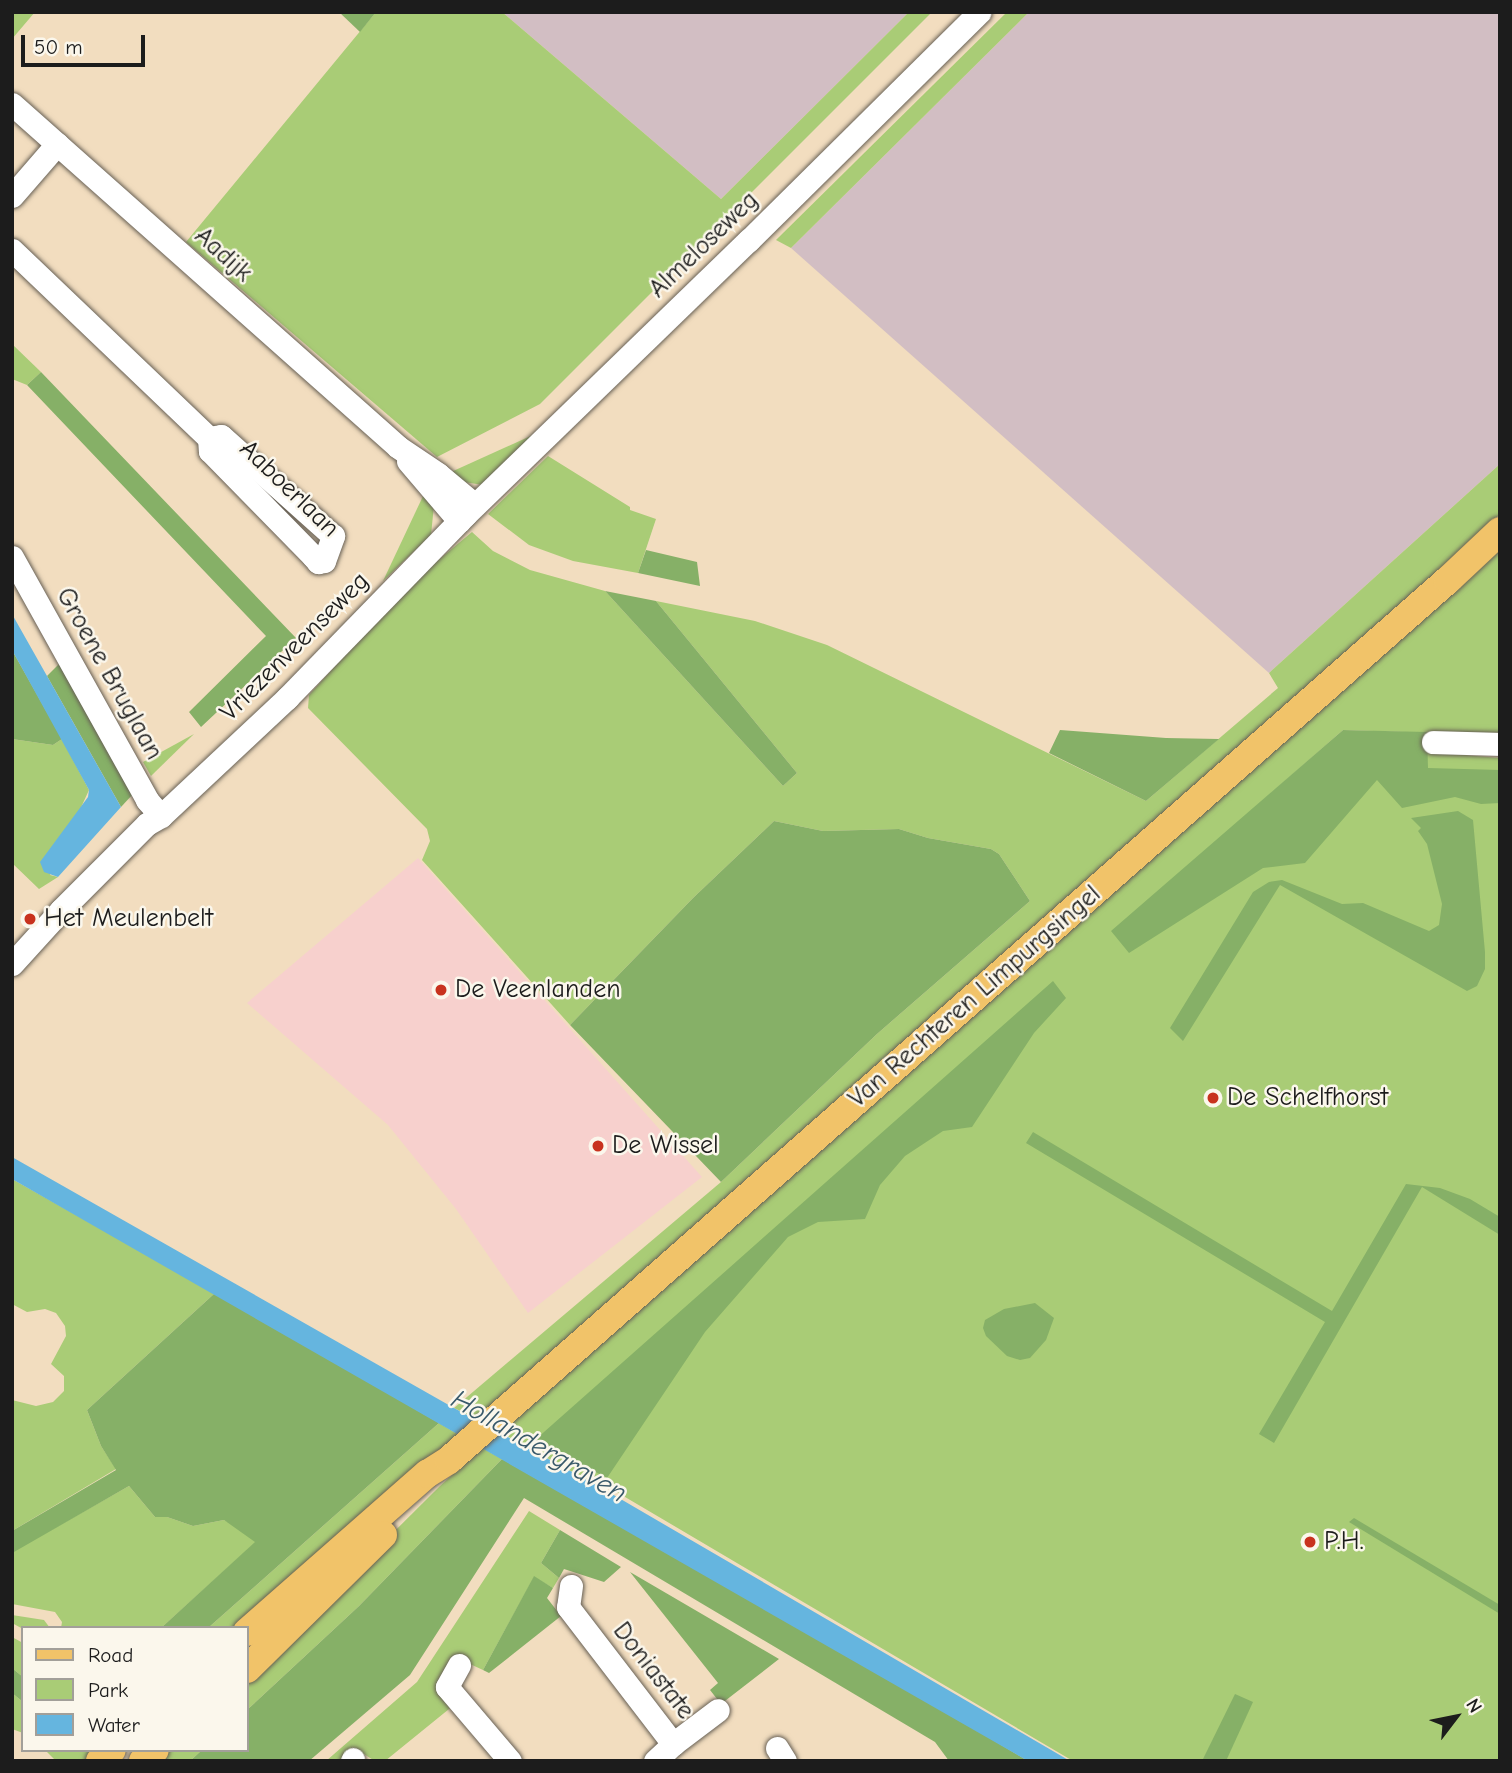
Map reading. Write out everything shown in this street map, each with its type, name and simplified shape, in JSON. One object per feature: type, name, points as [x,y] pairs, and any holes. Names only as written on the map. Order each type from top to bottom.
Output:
[{"type":"main road","name":"Van Rechteren Limpurgsingel","points":[[248,1631],[427,1474],[457,1453],[1448,580],[1500,531]]},
{"type":"main road","name":"Van Rechteren Limpurgsingel","points":[[248,1667],[436,1482],[457,1453]]},
{"type":"street","name":"Almeloseweg","points":[[466,514],[750,240],[979,12]]},
{"type":"street","name":"Aadijk","points":[[12,104],[398,447],[426,485],[466,514]]},
{"type":"street","points":[[12,196],[58,144]]},
{"type":"street","name":"Aaboerlaan","points":[[12,250],[209,438],[210,450],[318,562],[324,561],[333,536],[221,436],[209,438]]},
{"type":"street","name":"Vriezenveenseweg","points":[[20,956],[61,909],[147,824],[161,816],[288,698],[466,514]]},
{"type":"street","name":"Groene Bruglaan","points":[[12,556],[147,800],[161,816]]},
{"type":"street","points":[[1433,742],[1500,744]]},
{"type":"street","name":"Doniastate","points":[[571,1586],[568,1607],[667,1754],[718,1710]]},
{"type":"street","points":[[459,1665],[447,1688],[510,1761]]},
{"type":"shaded area","points":[[502,12],[909,12],[721,199]]},
{"type":"shaded area","points":[[1029,12],[1500,12],[1500,464],[1269,673],[791,248]]},
{"type":"shaded area","points":[[418,858],[702,1177],[528,1313],[456,1209],[388,1125],[247,1003]]},
{"type":"green space","points":[[12,12],[35,12],[12,39]]},
{"type":"green space","points":[[339,12],[376,12],[360,32]]},
{"type":"green space","points":[[376,12],[502,12],[721,199],[909,12],[932,12],[540,404],[437,457],[186,242]]},
{"type":"green space","points":[[1007,12],[1029,12],[791,248],[776,240]]},
{"type":"green space","points":[[12,344],[41,372],[27,385],[12,379]]},
{"type":"green space","points":[[41,372],[296,638],[201,727],[189,712],[266,636],[27,385]]},
{"type":"green space","points":[[535,434],[483,485],[464,482],[451,472]]},
{"type":"green space","points":[[548,456],[630,507],[630,510],[656,519],[638,573],[573,561],[529,545],[488,514]]},
{"type":"green space","points":[[1500,464],[1500,514],[1412,596],[477,1419],[454,1408],[721,1182],[877,1034],[1030,901],[999,854],[991,849],[928,838],[899,829],[823,831],[774,821],[693,898],[570,1025],[422,860],[430,841],[427,829],[308,708],[309,695],[376,621],[435,563],[472,532],[493,551],[530,570],[605,591],[783,786],[797,773],[656,601],[755,621],[827,645],[1146,801],[1278,688],[1269,673]]},
{"type":"green space","points":[[424,494],[434,505],[431,535],[383,581]]},
{"type":"green space","name":"De Schelfhorst","points":[[1500,545],[1500,735],[1343,730],[1245,816],[1346,745],[1500,758],[1500,1761],[1073,1761],[603,1484],[600,1487],[500,1432]]},
{"type":"green space","points":[[646,550],[697,562],[700,586],[638,573]]},
{"type":"green space","points":[[605,591],[656,601],[797,773],[783,786]]},
{"type":"green space","points":[[12,650],[62,739],[53,745],[12,739]]},
{"type":"green space","points":[[62,661],[134,793],[121,807],[47,676]]},
{"type":"green space","points":[[1060,730],[1219,739],[1146,801],[1049,753]]},
{"type":"green space","points":[[1343,730],[1427,732],[1428,768],[1500,770],[1500,803],[1481,804],[1455,797],[1402,808],[1377,780],[1305,863],[1263,868],[1129,953],[1111,931]]},
{"type":"green space","points":[[194,734],[151,776],[143,762]]},
{"type":"green space","points":[[12,739],[53,745],[62,739],[89,790],[50,875],[58,877],[39,889],[12,863]]},
{"type":"green space","points":[[1458,811],[1473,820],[1485,952],[1485,969],[1477,986],[1467,991],[1280,885],[1183,1041],[1170,1028],[1253,892],[1269,882],[1282,880],[1342,904],[1363,903],[1429,931],[1439,925],[1442,904],[1427,844],[1418,831],[1421,828],[1411,818]]},
{"type":"green space","points":[[774,821],[823,831],[899,829],[928,838],[991,849],[999,854],[1030,901],[877,1034],[721,1182],[570,1025],[693,898]]},
{"type":"green space","points":[[1053,981],[1066,998],[1034,1033],[972,1127],[943,1131],[905,1156],[880,1185],[865,1219],[818,1222],[788,1237],[705,1332],[607,1478],[535,1440]]},
{"type":"green space","points":[[1033,1132],[1332,1311],[1406,1184],[1440,1188],[1470,1199],[1500,1217],[1500,1235],[1422,1187],[1274,1443],[1259,1434],[1325,1322],[1026,1143]]},
{"type":"green space","points":[[12,1179],[215,1293],[87,1410],[101,1446],[116,1469],[12,1531],[12,1400],[36,1406],[53,1402],[64,1391],[64,1376],[51,1364],[66,1336],[65,1326],[56,1313],[45,1309],[27,1312],[12,1304]]},
{"type":"green space","points":[[215,1293],[439,1423],[210,1626],[163,1626],[255,1542],[224,1520],[193,1526],[167,1517],[155,1517],[129,1486],[14,1552],[12,1531],[116,1470],[101,1446],[87,1410]]},
{"type":"green space","points":[[1035,1303],[1054,1318],[1046,1340],[1030,1358],[1020,1360],[1007,1356],[986,1336],[983,1328],[985,1320],[1004,1309]]},
{"type":"green space","points":[[439,1423],[459,1435],[237,1626],[210,1626]]},
{"type":"green space","points":[[482,1448],[502,1459],[359,1606],[248,1709],[248,1677],[440,1486]]},
{"type":"green space","points":[[502,1459],[1028,1761],[949,1761],[935,1742],[524,1498],[410,1675],[309,1761],[190,1761],[200,1752],[248,1752],[248,1709],[359,1606]]},
{"type":"green space","points":[[129,1486],[155,1517],[167,1517],[193,1526],[224,1520],[241,1529],[256,1542],[163,1626],[61,1626],[62,1622],[55,1612],[12,1604],[12,1552]]},
{"type":"green space","points":[[529,1511],[560,1530],[541,1563],[559,1578],[553,1588],[534,1577],[483,1670],[457,1658],[454,1705],[385,1761],[375,1761],[354,1748],[345,1761],[326,1761],[417,1682]]},
{"type":"green space","points":[[1354,1518],[1500,1605],[1500,1614],[1349,1522]]},
{"type":"green space","points":[[560,1530],[621,1567],[604,1582],[564,1569],[559,1578],[541,1563]]},
{"type":"green space","points":[[630,1572],[779,1659],[721,1704],[710,1690],[718,1683]]},
{"type":"green space","points":[[534,1576],[553,1588],[547,1598],[561,1616],[489,1673],[483,1670]]},
{"type":"green space","points":[[12,1615],[44,1620],[48,1626],[21,1628],[12,1623]]},
{"type":"green space","points":[[12,1637],[21,1642],[21,1675],[12,1668]]},
{"type":"green space","points":[[12,1668],[21,1675],[21,1700],[12,1693]]},
{"type":"green space","points":[[12,1693],[21,1700],[21,1732],[12,1729]]},
{"type":"green space","points":[[1235,1694],[1253,1702],[1226,1761],[1202,1761]]},
{"type":"green space","points":[[47,1752],[95,1752],[85,1761],[56,1761]]},
{"type":"green space","points":[[165,1752],[200,1752],[190,1761],[155,1761]]},
{"type":"water","points":[[12,614],[121,807],[58,877],[44,872],[40,862],[88,797],[89,790],[12,650]]},
{"type":"water","points":[[12,1157],[454,1408],[600,1487],[1070,1761],[1028,1761],[12,1179]]},
{"type":"place","name":"Het Meulenbelt","points":[[30,919]]},
{"type":"place","name":"De Veenlanden","points":[[441,990]]},
{"type":"place","name":"De Schelfhorst","points":[[1213,1098]]},
{"type":"place","name":"De Wissel","points":[[598,1146]]},
{"type":"place","name":"P.H.","points":[[1310,1542]]},
{"type":"water label","name":"Hollandergraven","points":[[539,1446]]}]
